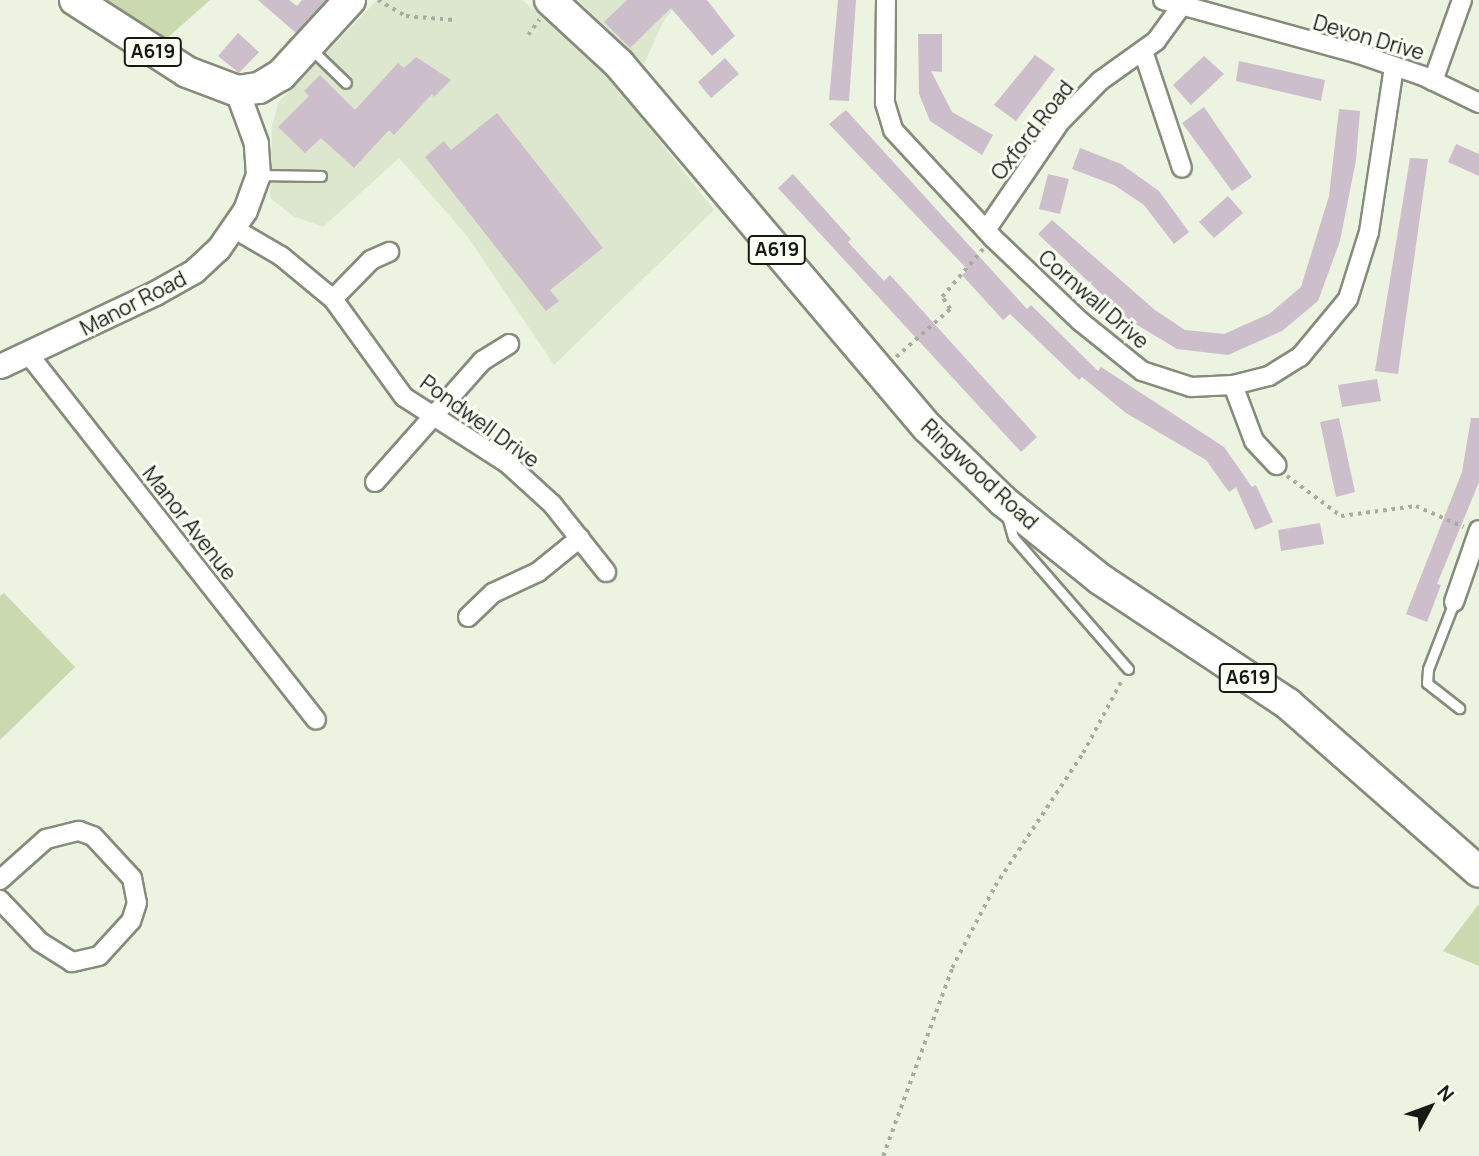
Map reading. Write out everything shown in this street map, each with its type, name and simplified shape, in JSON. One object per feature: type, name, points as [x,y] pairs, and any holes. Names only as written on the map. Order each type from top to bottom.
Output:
[{"type":"highway","name":"A619","points":[[75,0],[187,72],[237,92]]},
{"type":"highway","points":[[237,92],[258,88],[281,75],[350,0]]},
{"type":"highway","name":"Ringwood Road","points":[[544,11],[619,64],[879,372],[1003,501],[1100,579],[1288,705],[1479,872]]},
{"type":"street","name":"Cornwall Drive","points":[[886,0],[885,103],[892,130],[989,234],[1080,321],[1142,371],[1191,387],[1233,386],[1269,376],[1300,357],[1348,299],[1369,232],[1394,67]]},
{"type":"street","points":[[1433,81],[1462,0]]},
{"type":"street","name":"Oxford Road","points":[[989,234],[1060,122],[1100,80],[1143,51],[1172,4]]},
{"type":"street","name":"Devon Drive","points":[[1172,4],[1394,67],[1433,81],[1479,103]]},
{"type":"street","points":[[1143,51],[1182,168]]},
{"type":"street","points":[[237,92],[256,143],[258,175]]},
{"type":"street","name":"Manor Road","points":[[0,366],[29,355],[194,271],[233,228],[258,175]]},
{"type":"street","name":"Pondwell Drive","points":[[233,228],[281,257],[333,299],[404,397],[435,420],[506,463],[552,504],[606,572]]},
{"type":"street","points":[[333,299],[371,260],[389,252]]},
{"type":"street","points":[[374,482],[435,420],[482,361],[509,344]]},
{"type":"street","name":"Manor Avenue","points":[[29,355],[316,720]]},
{"type":"street","points":[[1233,386],[1254,441],[1276,465]]},
{"type":"street","points":[[1454,602],[1478,531]]},
{"type":"street","points":[[468,617],[493,593],[538,572],[580,538]]},
{"type":"street","points":[[0,880],[46,839],[79,831],[93,836],[132,878],[137,903],[131,921],[99,956],[72,962],[39,941],[0,900]]},
{"type":"lane","points":[[308,47],[346,83]]},
{"type":"lane","points":[[258,175],[321,176]]},
{"type":"lane","points":[[1003,501],[1013,537],[1128,669]]},
{"type":"lane","points":[[1454,602],[1428,669],[1427,683],[1459,708]]},
{"type":"path","points":[[378,0],[406,16],[454,20]]},
{"type":"path","points":[[528,35],[544,11]]},
{"type":"path","points":[[879,372],[950,309],[942,297],[989,234]]},
{"type":"path","points":[[1276,465],[1300,490],[1341,516],[1416,506],[1478,531]]},
{"type":"path","points":[[883,1156],[916,1078],[952,968],[995,886],[1083,754],[1128,669]]},
{"type":"shaded area","points":[[101,0],[210,0],[165,40]]},
{"type":"shaded area","points":[[377,0],[522,0],[599,64],[714,210],[554,365],[468,237],[399,158],[323,227],[293,216],[270,198],[272,126],[278,103]]},
{"type":"shaded area","points":[[578,0],[680,0],[663,22],[644,64]]},
{"type":"shaded area","points":[[4,593],[75,667],[0,740],[0,596]]},
{"type":"shaded area","points":[[1479,904],[1479,966],[1443,951]]},
{"type":"building","points":[[258,0],[289,0],[297,6],[302,0],[326,0],[296,33]]},
{"type":"building","points":[[627,0],[707,0],[735,36],[712,56],[671,8],[630,48],[604,22]]},
{"type":"building","points":[[838,0],[856,0],[849,101],[829,100]]},
{"type":"building","points":[[238,33],[259,52],[239,73],[218,56]]},
{"type":"building","points":[[918,34],[942,34],[942,72],[931,71],[952,112],[993,135],[982,155],[930,121],[919,94]]},
{"type":"building","points":[[1035,55],[1055,69],[1016,121],[994,105]]},
{"type":"building","points":[[1204,56],[1224,74],[1191,105],[1173,85]]},
{"type":"building","points":[[416,57],[451,80],[434,97],[432,94],[394,135],[389,130],[354,168],[321,138],[305,153],[278,127],[309,96],[304,91],[320,75],[355,110],[398,63],[404,68]]},
{"type":"building","points":[[725,58],[739,74],[711,98],[698,82]]},
{"type":"building","points":[[1239,61],[1325,80],[1321,101],[1236,81]]},
{"type":"building","points":[[1204,107],[1252,177],[1232,191],[1182,123]]},
{"type":"building","points":[[1339,109],[1360,111],[1356,160],[1340,241],[1318,301],[1282,331],[1228,355],[1177,349],[1129,320],[1038,234],[1052,220],[1155,310],[1185,330],[1224,334],[1269,314],[1301,287],[1329,196]]},
{"type":"building","points":[[846,110],[1027,309],[1031,305],[1098,371],[1101,367],[1224,447],[1252,487],[1256,485],[1273,522],[1255,530],[1236,487],[1229,492],[1206,460],[1126,413],[1082,377],[1079,380],[1010,314],[1003,320],[962,275],[968,270],[829,124]]},
{"type":"building","points":[[497,113],[603,248],[550,290],[559,301],[546,311],[425,157],[444,141],[451,150]]},
{"type":"building","points":[[1456,144],[1479,154],[1479,176],[1448,162]]},
{"type":"building","points":[[1080,148],[1121,164],[1159,191],[1189,232],[1174,244],[1144,205],[1114,185],[1072,169]]},
{"type":"building","points":[[1410,158],[1428,159],[1398,374],[1375,371]]},
{"type":"building","points":[[793,174],[851,239],[848,242],[884,281],[890,275],[1037,437],[1021,452],[778,188]]},
{"type":"building","points":[[1048,174],[1069,179],[1060,214],[1039,209]]},
{"type":"building","points":[[1228,196],[1243,213],[1214,238],[1199,222]]},
{"type":"building","points":[[1377,379],[1381,401],[1342,407],[1338,385]]},
{"type":"building","points":[[1339,418],[1355,492],[1336,497],[1320,422]]},
{"type":"building","points":[[1471,418],[1479,418],[1479,482],[1437,584],[1441,585],[1427,622],[1406,614],[1462,472]]},
{"type":"building","points":[[1320,523],[1324,544],[1281,551],[1278,530]]}]
